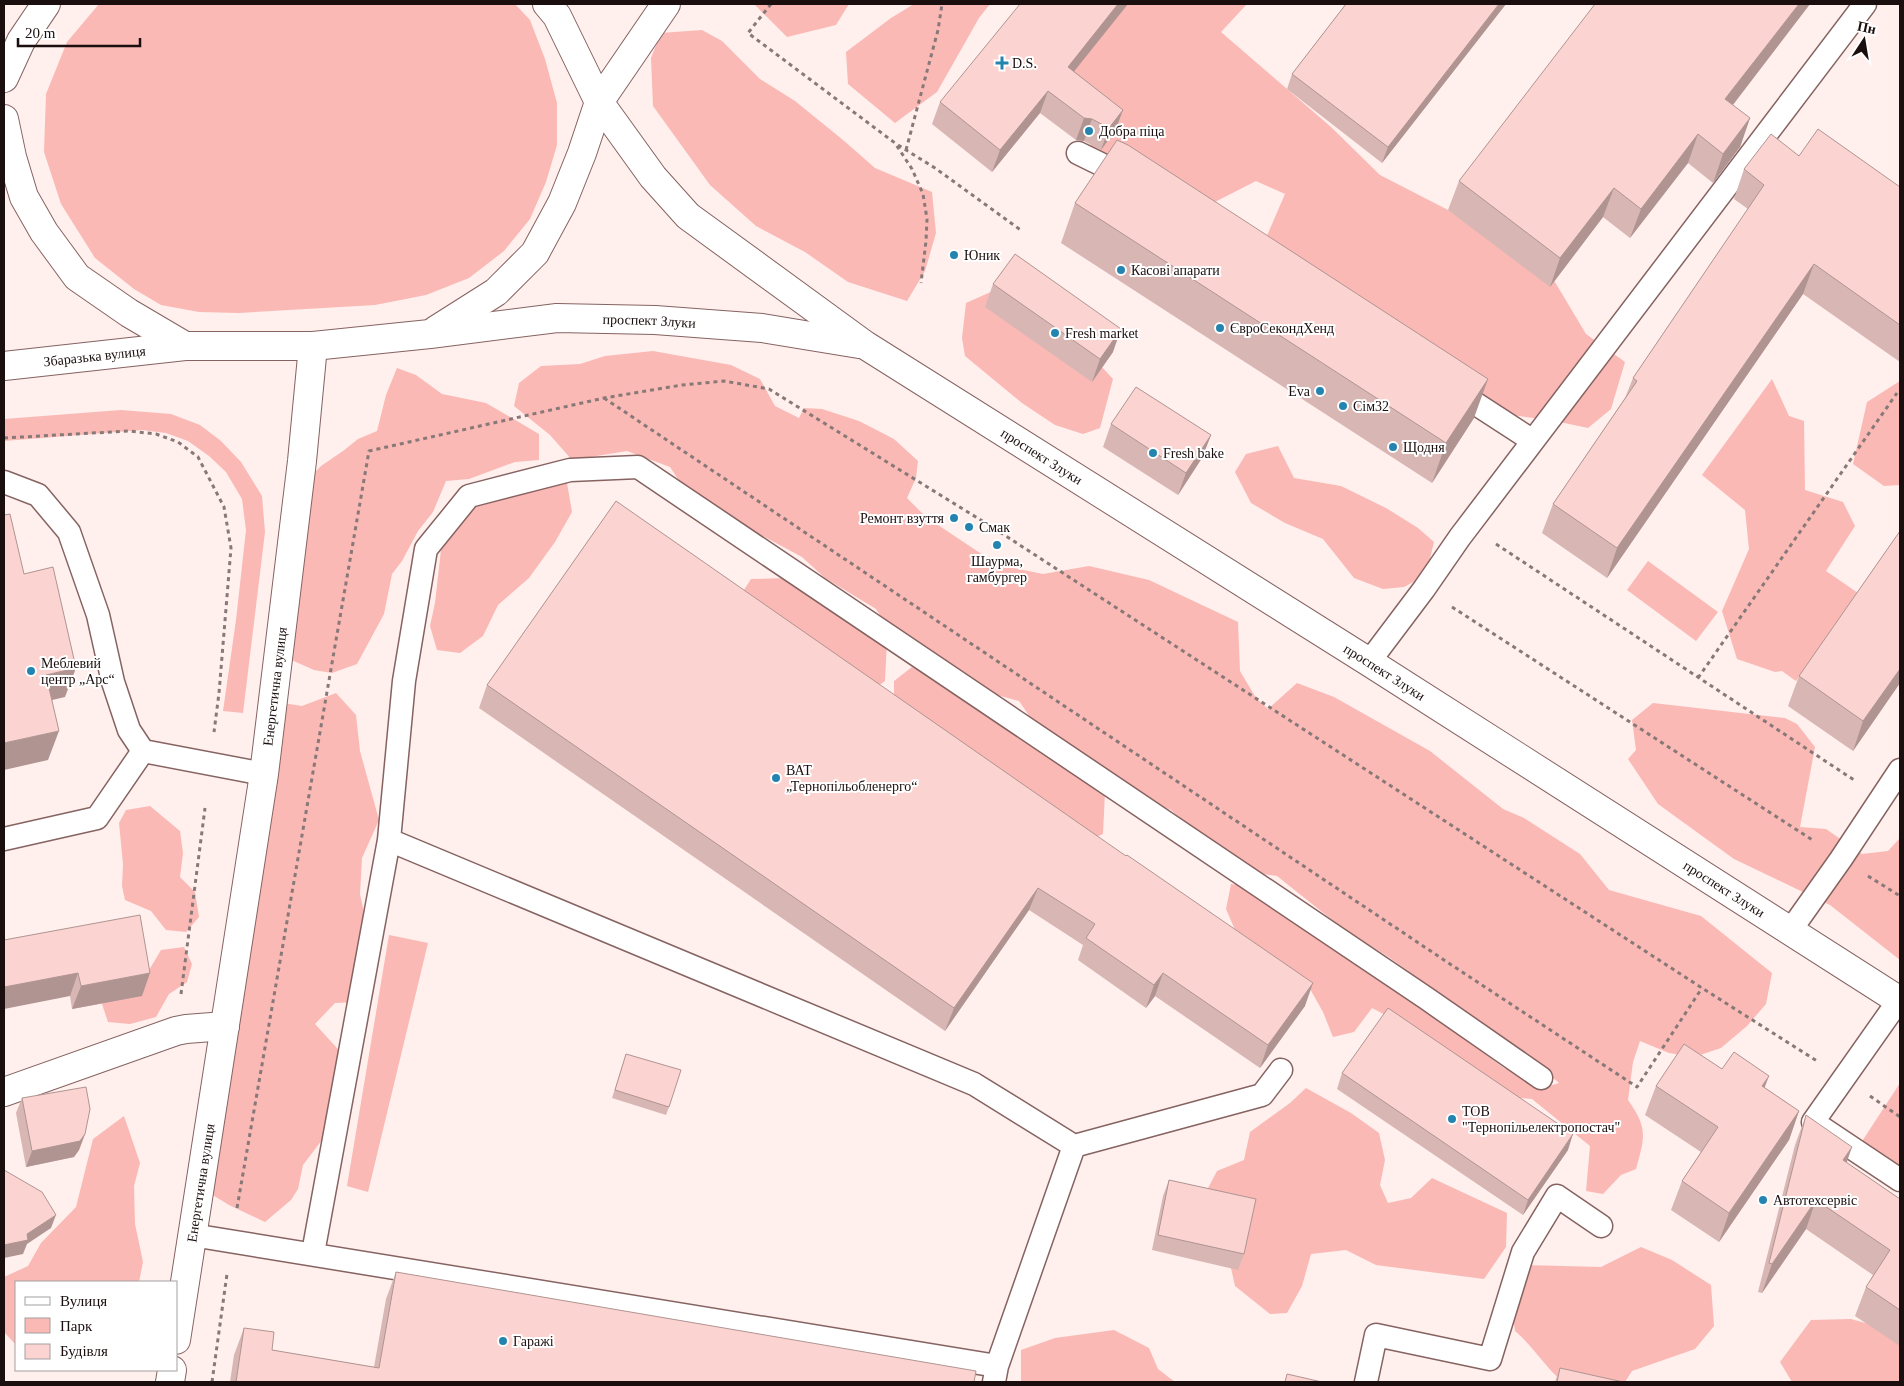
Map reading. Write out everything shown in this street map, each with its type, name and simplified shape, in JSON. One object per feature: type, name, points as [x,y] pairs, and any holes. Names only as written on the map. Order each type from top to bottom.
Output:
[{"type":"main road","points":[[4,78],[21,41],[46,4]]},
{"type":"main road","name":"проспект Злуки","points":[[547,4],[557,16],[599,102],[653,177],[688,216],[865,345],[1369,662],[1900,1001]]},
{"type":"main road","points":[[430,334],[496,292],[535,253],[562,203],[582,153],[599,102],[666,4]]},
{"type":"main road","points":[[4,119],[12,157],[24,198],[44,232],[77,277],[129,314],[185,346]]},
{"type":"main road","name":"проспект Злуки","points":[[313,346],[557,318],[655,320],[762,328],[865,345]]},
{"type":"main road","name":"Збаразька вулиця","points":[[4,366],[185,346],[313,346]]},
{"type":"main road","name":"Енергетична вулиця","points":[[178,1327],[264,774],[302,461],[313,346]]},
{"type":"main road","points":[[4,1092],[186,1028],[225,1026]]},
{"type":"lane","points":[[1369,662],[1424,589],[1468,526],[1865,4]]},
{"type":"lane","points":[[1078,153],[1120,173],[1145,189]]},
{"type":"lane","points":[[1434,377],[1533,441]]},
{"type":"lane","points":[[313,1253],[389,840],[404,681],[426,549],[469,496],[570,470],[638,467],[1426,998],[1540,1078]]},
{"type":"lane","points":[[4,482],[38,495],[69,532],[98,615],[112,682],[129,730],[143,751],[264,774]]},
{"type":"lane","points":[[4,839],[97,818],[143,751]]},
{"type":"lane","points":[[1790,931],[1900,770]]},
{"type":"lane","points":[[389,840],[974,1084],[1074,1146],[1262,1095],[1280,1070]]},
{"type":"lane","points":[[1900,1001],[1812,1122],[1900,1180]]},
{"type":"lane","points":[[192,1235],[313,1253],[996,1374],[1074,1146]]},
{"type":"lane","points":[[1366,1382],[1376,1335],[1490,1359],[1523,1252],[1557,1196],[1601,1226]]},
{"type":"path","points":[[771,4],[748,33],[895,143],[952,180],[1022,231]]},
{"type":"path","points":[[906,150],[938,30],[942,4]]},
{"type":"path","points":[[895,143],[912,169],[923,194],[927,226],[921,283]]},
{"type":"path","points":[[212,1382],[231,1241],[369,451],[604,398],[682,384],[724,381],[769,389],[1000,532],[1702,988],[1844,1078],[1900,1117]]},
{"type":"path","points":[[1698,678],[1897,393]]},
{"type":"path","points":[[604,398],[1637,1087],[1702,988]]},
{"type":"path","points":[[4,438],[129,431],[156,434],[178,442],[198,457],[224,507],[231,548],[219,693],[213,738]]},
{"type":"path","points":[[1468,526],[1881,798]]},
{"type":"path","points":[[1424,589],[1900,896]]},
{"type":"path","points":[[176,1031],[205,808]]},
{"type":"green space","points":[[99,4],[515,4],[530,20],[545,59],[557,103],[557,145],[546,182],[530,219],[504,251],[469,278],[426,295],[375,305],[239,313],[199,312],[161,305],[134,289],[95,258],[61,204],[44,152],[46,94],[67,42]]},
{"type":"green space","points":[[754,4],[849,4],[836,25],[787,37]]},
{"type":"green space","points":[[914,4],[990,4],[979,18],[937,92],[895,123],[848,84],[846,52],[891,18]]},
{"type":"green space","points":[[1085,4],[1247,4],[1221,32],[1331,127],[1380,175],[1450,211],[1546,267],[1586,334],[1625,362],[1611,409],[1588,428],[1555,421],[1497,413],[1266,238],[1285,194],[1256,181],[1207,206],[1092,149],[1075,106],[1066,25]]},
{"type":"green space","points":[[702,30],[722,41],[760,79],[795,101],[875,168],[932,192],[936,233],[925,271],[907,301],[848,282],[805,252],[756,226],[710,185],[653,106],[651,58],[661,33]]},
{"type":"green space","points":[[993,291],[1087,351],[1113,379],[1100,428],[1083,434],[1055,425],[1022,403],[965,356],[962,338],[966,303]]},
{"type":"green space","points":[[653,351],[731,365],[760,379],[775,406],[799,418],[804,408],[822,409],[859,421],[894,439],[918,461],[916,478],[907,498],[926,517],[998,565],[1043,574],[1089,566],[1149,580],[1238,622],[1240,671],[1256,698],[1268,709],[1297,683],[1334,697],[1430,751],[1503,809],[1524,818],[1580,854],[1609,890],[1701,916],[1772,973],[1766,1004],[1747,1026],[1721,1048],[1694,1057],[1669,1053],[1640,1041],[1633,1062],[1628,1100],[1639,1118],[1643,1133],[1636,1169],[1621,1175],[1603,1194],[1586,1191],[1590,1146],[1532,1099],[1511,1097],[1412,1029],[1372,1008],[1354,1032],[1333,1037],[1323,1012],[1309,987],[1280,960],[1255,958],[1242,946],[1226,909],[1231,884],[1257,888],[1504,1068],[1549,1086],[1559,1083],[1542,1068],[1390,958],[1341,927],[1277,876],[1240,871],[1171,810],[1121,790],[1088,759],[1030,717],[1019,701],[997,695],[906,655],[876,609],[825,578],[802,557],[689,496],[670,467],[627,451],[572,460],[550,435],[514,406],[519,383],[541,366],[580,364],[605,356]]},
{"type":"green space","points":[[397,368],[416,375],[442,394],[486,403],[539,434],[539,460],[515,462],[469,479],[446,481],[433,512],[418,531],[402,561],[392,574],[384,614],[357,664],[332,673],[314,670],[287,658],[303,484],[321,466],[358,439],[377,431],[386,395]]},
{"type":"green space","points":[[1772,379],[1789,416],[1804,421],[1805,490],[1843,502],[1855,526],[1826,571],[1858,593],[1796,681],[1782,671],[1775,672],[1737,659],[1722,611],[1749,549],[1745,510],[1702,475]]},
{"type":"green space","points":[[1900,381],[1900,485],[1884,486],[1853,464],[1867,402]]},
{"type":"green space","points":[[121,410],[171,414],[200,425],[221,441],[241,462],[262,496],[265,532],[243,713],[223,711],[246,530],[242,499],[226,472],[209,456],[188,441],[166,433],[142,430],[4,441],[4,419]]},
{"type":"green space","points":[[1278,446],[1294,478],[1341,486],[1386,508],[1418,528],[1434,542],[1426,575],[1404,587],[1383,589],[1354,578],[1323,539],[1285,523],[1251,503],[1235,472],[1246,454]]},
{"type":"green space","points":[[532,483],[567,483],[572,512],[555,542],[529,578],[498,605],[483,636],[460,653],[437,650],[430,626],[435,603],[444,523],[485,499]]},
{"type":"green space","points":[[1648,561],[1718,612],[1696,641],[1627,590]]},
{"type":"green space","points":[[787,578],[887,641],[885,681],[863,697],[738,599],[751,579]]},
{"type":"green space","points":[[912,667],[953,687],[1105,792],[1103,834],[1083,843],[894,708],[894,681]]},
{"type":"green space","points":[[336,693],[356,715],[360,751],[379,820],[362,858],[360,894],[368,931],[359,1002],[335,1003],[315,1024],[347,1059],[338,1119],[303,1165],[298,1189],[291,1200],[265,1222],[229,1205],[198,1186],[264,700],[302,706]]},
{"type":"green space","points":[[1653,703],[1785,718],[1797,724],[1815,747],[1800,827],[1826,829],[1862,854],[1888,851],[1900,838],[1900,960],[1830,905],[1734,859],[1658,804],[1628,759],[1636,750],[1632,720]]},
{"type":"green space","points":[[150,806],[180,831],[183,853],[180,877],[195,892],[199,917],[186,932],[166,930],[151,911],[125,900],[122,886],[123,864],[119,823],[126,810]]},
{"type":"green space","points":[[389,935],[428,943],[368,1192],[347,1186]]},
{"type":"green space","points":[[184,947],[192,964],[187,982],[169,994],[156,1017],[130,1024],[108,1022],[102,1004],[117,990],[145,977],[161,950]]},
{"type":"green space","points":[[1900,1083],[1900,1173],[1859,1146]]},
{"type":"green space","points":[[1306,1088],[1351,1113],[1379,1133],[1385,1160],[1380,1185],[1388,1203],[1411,1198],[1432,1178],[1507,1213],[1506,1247],[1484,1279],[1376,1265],[1346,1250],[1311,1254],[1302,1286],[1287,1313],[1270,1314],[1235,1286],[1229,1259],[1206,1192],[1217,1171],[1244,1160],[1250,1132],[1290,1103]]},
{"type":"green space","points":[[124,1116],[140,1163],[134,1186],[135,1224],[143,1262],[139,1281],[15,1281],[15,1344],[4,1332],[4,1277],[28,1266],[41,1243],[76,1207],[93,1139]]},
{"type":"green space","points":[[1641,1247],[1672,1260],[1711,1285],[1714,1326],[1695,1349],[1632,1371],[1625,1382],[1563,1382],[1515,1331],[1510,1295],[1523,1265],[1601,1267]]},
{"type":"green space","points":[[1851,1319],[1900,1333],[1900,1382],[1792,1382],[1780,1362],[1811,1320]]},
{"type":"green space","points":[[1114,1330],[1149,1348],[1158,1369],[1175,1382],[1021,1382],[1021,1350],[1055,1338]]},
{"type":"building","points":[[1020,4],[1118,4],[1068,67],[1123,110],[1109,128],[1092,119],[1084,118],[1048,91],[1000,150],[940,102]]},
{"type":"building","points":[[1346,4],[1499,4],[1388,147],[1292,74]]},
{"type":"building","points":[[1595,4],[1799,4],[1725,99],[1750,118],[1723,154],[1698,134],[1641,209],[1614,188],[1560,258],[1459,181]]},
{"type":"building","points":[[1818,129],[1900,187],[1900,325],[1814,264],[1617,548],[1553,504],[1637,381],[1633,378],[1764,185],[1744,169],[1771,134],[1799,156]]},
{"type":"building","points":[[1117,140],[1128,145],[1488,379],[1446,443],[1075,203]]},
{"type":"building","points":[[1015,254],[1121,329],[1100,359],[993,284]]},
{"type":"building","points":[[1136,387],[1211,435],[1186,473],[1111,424]]},
{"type":"building","name":"ВАТ „Тернопільобленерго“","points":[[616,501],[1126,856],[1313,983],[1268,1045],[1163,973],[1154,985],[1086,938],[1095,924],[1038,888],[954,1008],[487,685]]},
{"type":"building","name":"Меблевий центр „Арс“","points":[[10,514],[24,574],[53,567],[76,668],[46,675],[59,731],[4,743],[4,515]]},
{"type":"building","points":[[1900,531],[1900,669],[1863,721],[1799,676]]},
{"type":"building","points":[[140,915],[150,973],[81,986],[78,973],[4,987],[4,940]]},
{"type":"building","name":"ТОВ \"Тернопільелектропостач\"","points":[[1388,1008],[1573,1134],[1528,1200],[1342,1073]]},
{"type":"building","points":[[1684,1044],[1722,1069],[1734,1052],[1769,1076],[1762,1086],[1799,1111],[1729,1213],[1682,1181],[1718,1127],[1656,1086]]},
{"type":"building","points":[[626,1054],[681,1070],[669,1107],[615,1090]]},
{"type":"building","points":[[86,1087],[90,1109],[85,1134],[80,1141],[32,1151],[22,1098]]},
{"type":"building","points":[[1806,1115],[1852,1147],[1843,1160],[1900,1199],[1900,1310],[1866,1287],[1890,1250],[1816,1200],[1772,1264],[1769,1263]]},
{"type":"building","points":[[4,1170],[42,1192],[56,1215],[27,1234],[28,1240],[4,1245]]},
{"type":"building","points":[[1169,1180],[1256,1199],[1244,1254],[1158,1235]]},
{"type":"building","points":[[396,1272],[976,1371],[974,1382],[236,1382],[244,1328],[274,1332],[272,1350],[379,1368]]},
{"type":"building","points":[[1560,1368],[1623,1382],[1557,1382]]},
{"type":"building","points":[[1287,1374],[1322,1382],[1285,1382]]},
{"type":"place","name":"D.S.","points":[[1002,63]]},
{"type":"place","name":"Добра піца","points":[[1089,131]]},
{"type":"place","name":"Юник","points":[[954,255]]},
{"type":"place","name":"Касові апарати","points":[[1121,270]]},
{"type":"place","name":"ЄвроСекондХенд","points":[[1220,328]]},
{"type":"place","name":"Fresh market","points":[[1055,333]]},
{"type":"place","name":"Eva","points":[[1320,391]]},
{"type":"place","name":"Сім32","points":[[1343,406]]},
{"type":"place","name":"Щодня","points":[[1393,447]]},
{"type":"place","name":"Fresh bake","points":[[1153,453]]},
{"type":"place","name":"Ремонт взуття","points":[[954,518]]},
{"type":"place","name":"Смак","points":[[969,527]]},
{"type":"place","name":"Шаурма, гамбургер","points":[[997,545]]},
{"type":"place","name":"Меблевий центр „Арс“","points":[[31,671]]},
{"type":"place","name":"ВАТ „Тернопільобленерго“","points":[[776,778]]},
{"type":"place","name":"ТОВ \"Тернопільелектропостач\"","points":[[1452,1119]]},
{"type":"place","name":"Автотехсервіс","points":[[1763,1200]]},
{"type":"place","name":"Гаражі","points":[[503,1341]]}]
